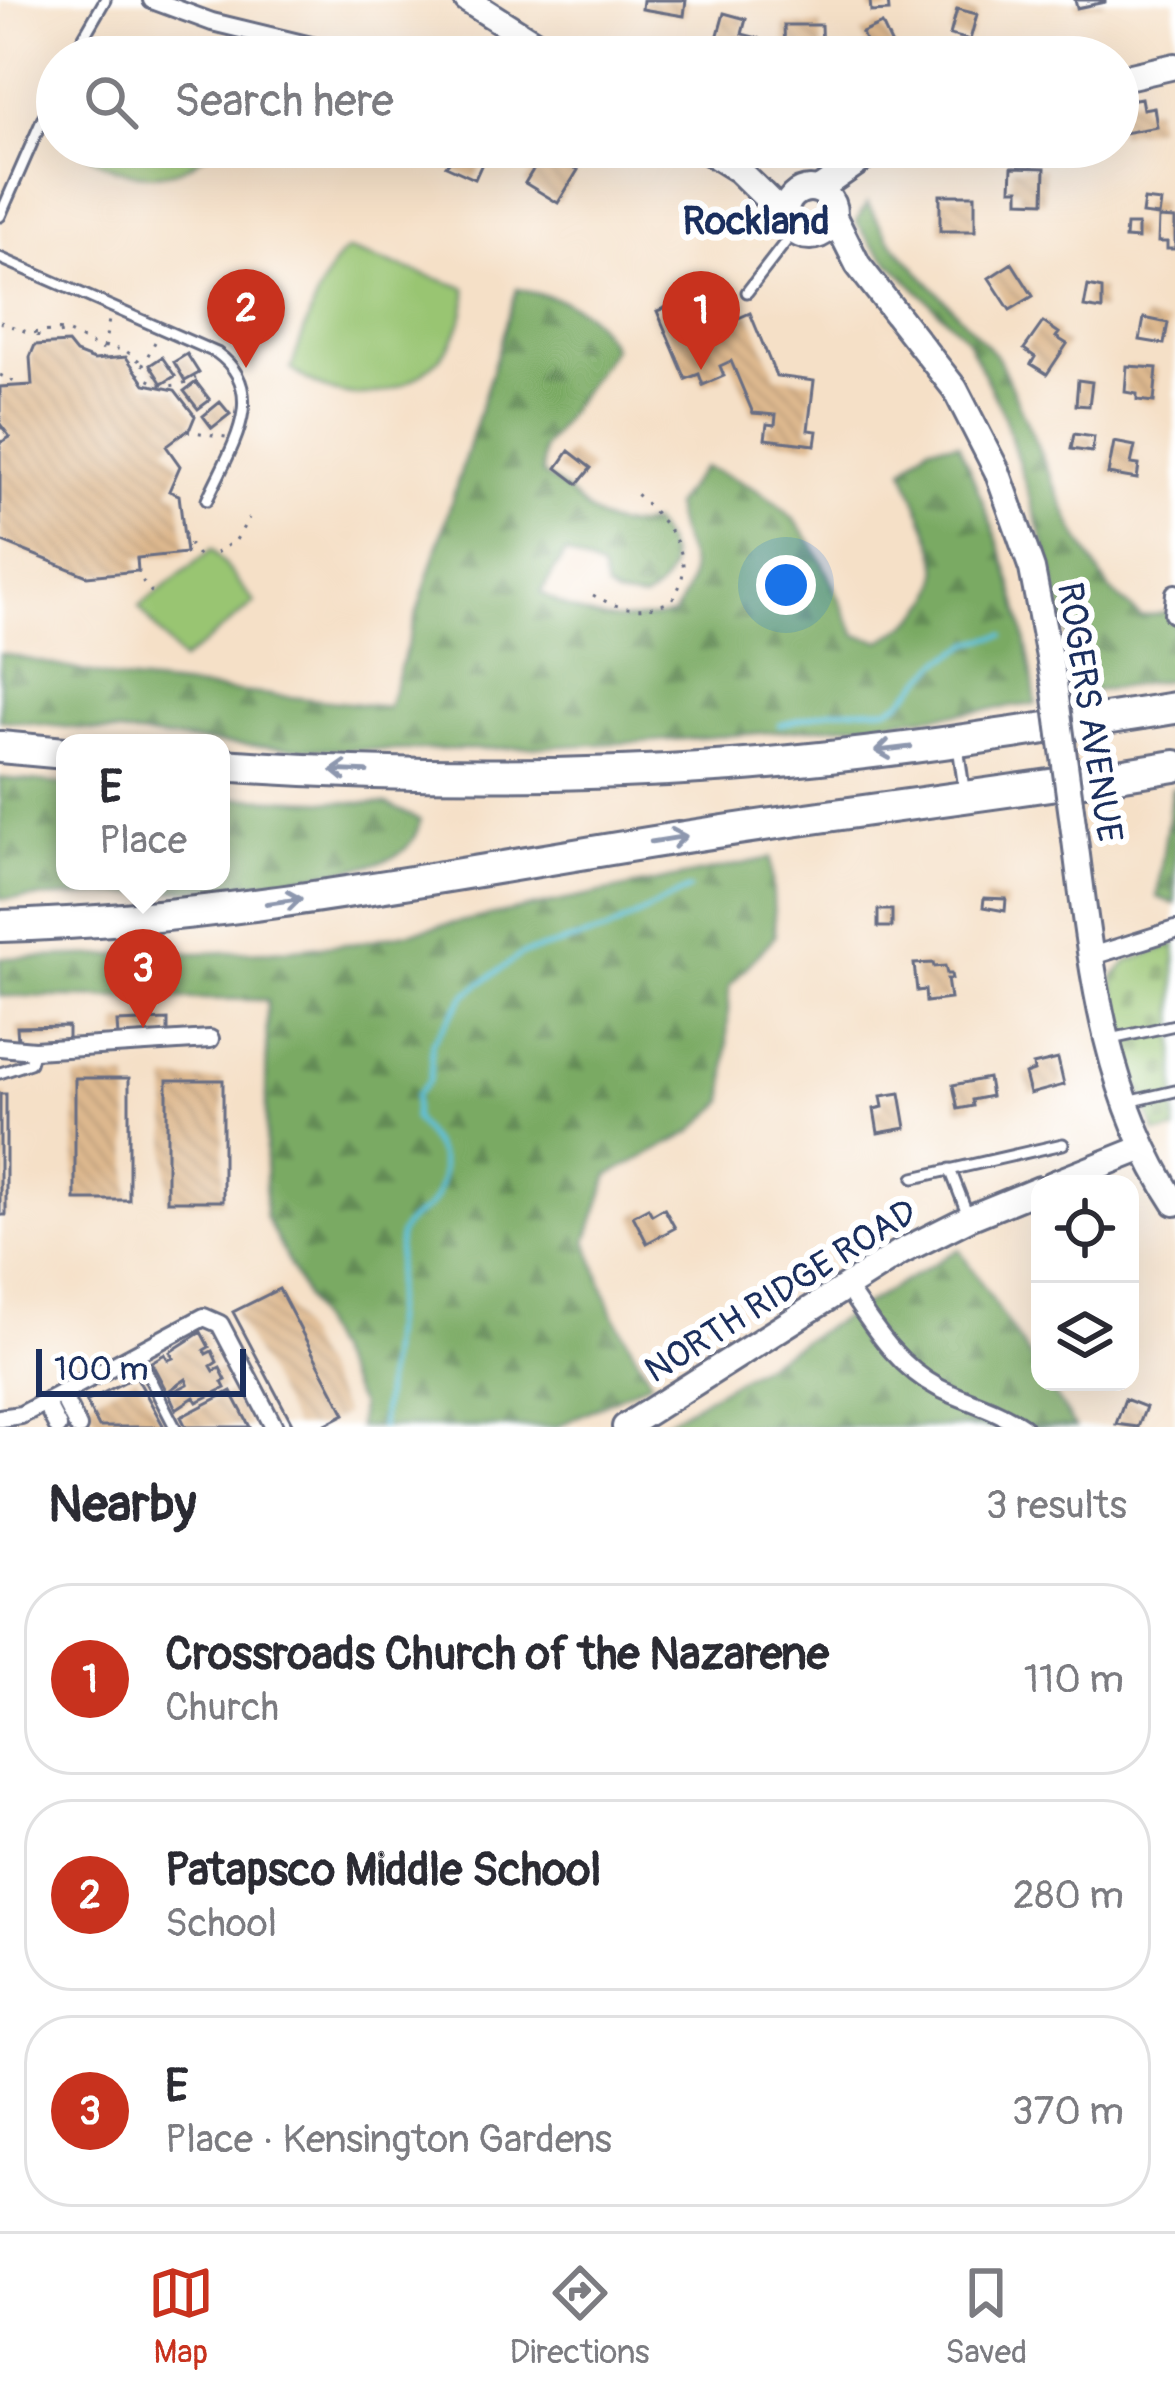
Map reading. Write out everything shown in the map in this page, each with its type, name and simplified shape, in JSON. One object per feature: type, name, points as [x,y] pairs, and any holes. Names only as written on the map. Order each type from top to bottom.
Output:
[{"type":"highway","points":[[230,765],[440,773],[731,766],[957,741],[1175,708]]},
{"type":"highway","points":[[0,751],[56,754]]},
{"type":"highway","points":[[0,926],[94,924],[288,901],[1175,766]]},
{"type":"main road","points":[[467,0],[524,36]]},
{"type":"main road","points":[[1139,75],[1175,66]]},
{"type":"main road","name":"ROGERS AVENUE","points":[[735,168],[822,200],[858,265],[935,361],[988,452],[1032,569],[1054,683],[1106,1040],[1143,1148],[1175,1203]]},
{"type":"main road","points":[[822,200],[790,199],[797,228],[824,233],[822,200],[850,168]]},
{"type":"main road","name":"ROGERS AVENUE","points":[[738,170],[797,228],[858,265]]},
{"type":"main road","points":[[1076,1175],[1143,1148]]},
{"type":"main road","name":"NORTH RIDGE ROAD","points":[[626,1427],[743,1356],[845,1285],[969,1218],[1031,1194]]},
{"type":"street","points":[[152,0],[270,36]]},
{"type":"street","points":[[1173,614],[1175,593]]},
{"type":"street","points":[[1092,956],[1175,930]]},
{"type":"street","points":[[0,1047],[34,1050],[210,1039]]},
{"type":"street","points":[[845,1285],[890,1350],[914,1372],[1023,1427]]},
{"type":"street","points":[[0,1418],[21,1415],[197,1318],[209,1318],[220,1324],[274,1427]]},
{"type":"street","points":[[53,1398],[58,1427]]},
{"type":"street","points":[[53,1398],[78,1427]]},
{"type":"lane","points":[[84,36],[104,0]]},
{"type":"lane","points":[[0,216],[36,134]]},
{"type":"lane","points":[[747,292],[797,228]]},
{"type":"lane","points":[[0,258],[217,353],[237,371],[244,408],[207,500]]},
{"type":"lane","points":[[957,741],[964,796]]},
{"type":"lane","points":[[1106,1040],[1175,1025]]},
{"type":"lane","points":[[0,1073],[30,1063],[34,1050]]},
{"type":"lane","points":[[1125,1103],[1175,1091]]},
{"type":"lane","points":[[914,1178],[1063,1144]]},
{"type":"lane","points":[[950,1169],[969,1218]]},
{"type":"lane","points":[[136,1352],[175,1427]]},
{"type":"path","points":[[102,360],[111,307]]},
{"type":"path","points":[[0,322],[38,332],[60,330],[104,348],[126,351],[143,364]]},
{"type":"path","points":[[161,328],[138,374],[160,387],[179,387],[196,378]]},
{"type":"path","points":[[60,330],[62,343]]},
{"type":"path","points":[[38,332],[38,345]]},
{"type":"path","points":[[0,375],[23,386]]},
{"type":"path","points":[[187,430],[234,438]]},
{"type":"path","points":[[593,596],[616,608],[645,609],[671,601],[682,582],[679,543],[634,492]]},
{"type":"path","points":[[215,553],[236,540],[249,518]]},
{"type":"path","points":[[182,521],[187,540],[200,558]]},
{"type":"path","points":[[137,558],[140,578],[154,595]]},
{"type":"green space","points":[[116,168],[184,168],[164,173]]},
{"type":"green space","points":[[867,203],[889,239],[999,359],[1074,530],[1109,589],[1141,617],[1175,611],[1175,679],[1081,693],[1048,556],[1003,413],[966,338],[872,245],[856,222]]},
{"type":"green space","points":[[348,250],[466,288],[458,330],[447,349],[415,378],[375,394],[336,392],[291,369],[322,285]]},
{"type":"green space","points":[[517,289],[584,312],[613,348],[543,449],[542,474],[602,520],[652,523],[671,564],[664,582],[644,600],[616,596],[606,589],[601,570],[565,553],[541,593],[575,611],[605,619],[673,615],[691,569],[674,506],[703,467],[738,480],[786,511],[816,551],[856,635],[881,641],[928,604],[937,585],[934,545],[904,469],[929,445],[958,443],[1008,570],[1036,704],[677,740],[498,749],[318,749],[230,744],[230,734],[124,734],[0,720],[0,653],[123,680],[388,707]]},
{"type":"green space","points":[[212,549],[255,603],[182,661],[139,607]]},
{"type":"green space","points":[[0,778],[56,783],[56,890],[180,890],[118,894],[0,899]]},
{"type":"green space","points":[[1175,787],[1175,904],[1157,897]]},
{"type":"green space","points":[[230,797],[387,804],[420,820],[412,841],[400,853],[355,868],[230,886]]},
{"type":"green space","points":[[771,858],[775,936],[729,986],[725,1101],[692,1132],[609,1175],[587,1241],[612,1312],[651,1381],[556,1427],[358,1427],[360,1406],[265,1216],[267,1000],[0,996],[0,958],[272,951],[357,943]]},
{"type":"green space","points":[[1175,944],[1175,1131],[1156,1133],[1124,1049],[1113,978],[1127,962]]},
{"type":"green space","points":[[959,1249],[1031,1359],[1031,1391],[1052,1391],[1075,1427],[657,1427]]},
{"type":"building","points":[[643,0],[686,0],[684,16],[642,9]]},
{"type":"building","points":[[870,0],[888,0],[889,11],[871,12]]},
{"type":"building","points":[[1075,0],[1105,0],[1105,2],[1077,8]]},
{"type":"building","points":[[957,9],[977,14],[971,36],[950,35]]},
{"type":"building","points":[[724,13],[746,19],[742,34],[750,36],[718,36]]},
{"type":"building","points":[[882,24],[888,36],[863,36]]},
{"type":"building","points":[[784,25],[821,25],[821,36],[784,36]]},
{"type":"building","points":[[1139,98],[1143,109],[1154,107],[1157,127],[1139,130]]},
{"type":"building","points":[[450,168],[480,168],[475,179]]},
{"type":"building","points":[[534,168],[578,170],[558,203],[525,183]]},
{"type":"building","points":[[1012,168],[1045,168],[1044,202],[1019,201],[1019,189],[1011,189]]},
{"type":"building","points":[[940,195],[975,195],[975,231],[940,231]]},
{"type":"building","points":[[1144,200],[1161,202],[1159,216],[1142,214]]},
{"type":"building","points":[[1159,218],[1175,219],[1175,249],[1158,242]]},
{"type":"building","points":[[1126,225],[1138,225],[1138,239],[1125,238]]},
{"type":"building","points":[[1012,263],[1033,296],[1010,310],[989,278]]},
{"type":"building","points":[[1088,286],[1102,289],[1102,310],[1084,307]]},
{"type":"building","points":[[715,287],[721,290],[734,320],[750,313],[776,376],[814,381],[808,430],[817,431],[815,445],[765,439],[767,424],[775,425],[776,415],[753,413],[731,361],[720,366],[724,376],[703,385],[699,374],[686,379],[657,311]]},
{"type":"building","points":[[1144,318],[1168,323],[1164,344],[1140,340]]},
{"type":"building","points":[[1043,322],[1067,344],[1047,374],[1031,364],[1035,357],[1024,349]]},
{"type":"building","points":[[68,343],[76,353],[94,360],[126,357],[145,384],[175,390],[195,416],[190,428],[166,446],[180,466],[169,491],[179,495],[186,553],[137,558],[138,571],[87,576],[0,541],[0,443],[10,437],[0,424],[0,387],[32,385],[30,357],[35,345]]},
{"type":"building","points":[[187,354],[199,373],[185,381],[174,362]]},
{"type":"building","points":[[162,357],[175,376],[162,384],[150,365]]},
{"type":"building","points":[[1127,366],[1157,368],[1154,402],[1137,400],[1137,394],[1125,392]]},
{"type":"building","points":[[1078,380],[1092,382],[1089,406],[1076,405]]},
{"type":"building","points":[[196,382],[210,400],[198,409],[184,391]]},
{"type":"building","points":[[220,402],[230,414],[212,428],[203,416]]},
{"type":"building","points":[[1074,434],[1094,437],[1092,452],[1071,449]]},
{"type":"building","points":[[1114,442],[1135,446],[1131,464],[1139,465],[1137,479],[1108,474]]},
{"type":"building","points":[[569,451],[591,468],[578,484],[557,468]]},
{"type":"building","points":[[984,898],[1006,899],[1005,911],[983,907]]},
{"type":"building","points":[[878,910],[892,910],[892,927],[878,927]]},
{"type":"building","points":[[933,963],[934,967],[945,966],[951,974],[952,979],[947,979],[950,999],[926,1002],[925,990],[917,991],[914,964]]},
{"type":"building","points":[[168,1020],[168,1034],[118,1037],[117,1022]]},
{"type":"building","points":[[68,1026],[68,1040],[18,1041],[17,1027]]},
{"type":"building","points":[[1058,1059],[1064,1085],[1030,1094],[1025,1074],[1034,1071],[1033,1065]]},
{"type":"building","points":[[75,1078],[129,1078],[129,1200],[75,1200]]},
{"type":"building","points":[[988,1078],[991,1096],[958,1109],[953,1085]]},
{"type":"building","points":[[167,1080],[223,1080],[223,1201],[167,1201]]},
{"type":"building","points":[[900,1093],[906,1128],[878,1133],[874,1109],[883,1107],[881,1096]]},
{"type":"building","points":[[0,1094],[6,1094],[6,1215],[0,1215]]},
{"type":"building","points":[[648,1208],[652,1215],[664,1208],[675,1228],[647,1243],[633,1216]]},
{"type":"building","points":[[279,1289],[345,1414],[320,1427],[294,1427],[233,1312]]},
{"type":"building","points":[[201,1332],[209,1347],[204,1350],[206,1354],[212,1351],[217,1362],[211,1366],[214,1371],[220,1368],[225,1388],[197,1402],[194,1397],[176,1409],[169,1394],[188,1384],[186,1379],[167,1392],[151,1362],[165,1354],[168,1360],[173,1358],[170,1352]]},
{"type":"building","points":[[136,1376],[164,1427],[99,1427],[86,1402]]},
{"type":"building","points":[[231,1391],[250,1427],[186,1427],[181,1417]]},
{"type":"building","points":[[1125,1399],[1146,1407],[1138,1427],[1116,1424]]},
{"type":"waterway","points":[[779,725],[834,710],[888,708],[940,662],[973,642],[1004,635]]},
{"type":"waterway","points":[[381,1427],[400,1234],[433,1201],[442,1174],[436,1149],[414,1118],[416,1095],[430,1080],[432,1043],[466,994],[522,954],[607,931],[689,889]]},
{"type":"place","name":"Patapsco Middle School","points":[[246,368]]},
{"type":"place","name":"Crossroads Church of the Nazarene","points":[[701,370]]},
{"type":"place","name":"E","points":[[143,1028]]},
{"type":"district","name":"Rockland","points":[[756,220]]}]
